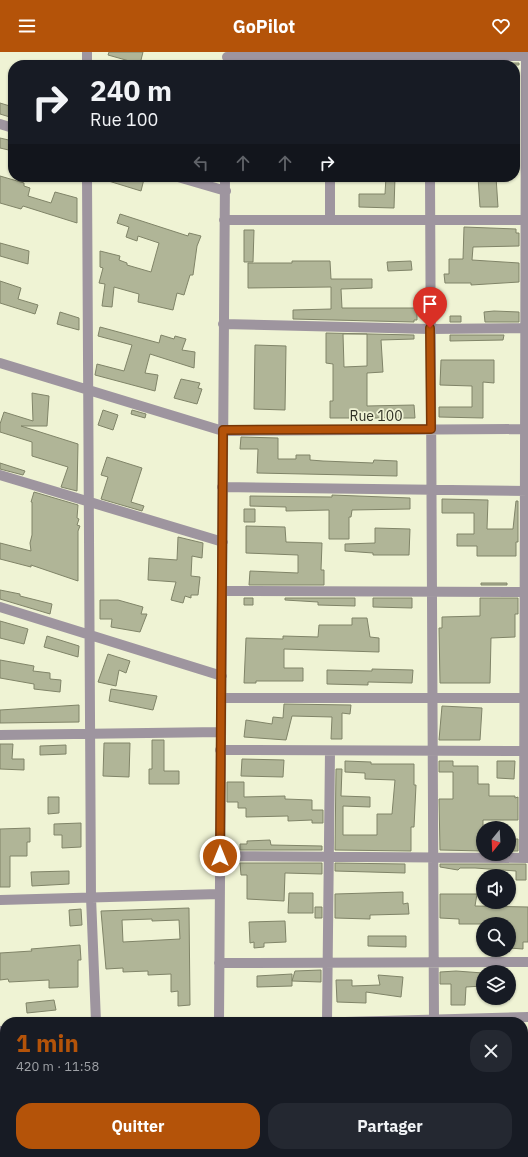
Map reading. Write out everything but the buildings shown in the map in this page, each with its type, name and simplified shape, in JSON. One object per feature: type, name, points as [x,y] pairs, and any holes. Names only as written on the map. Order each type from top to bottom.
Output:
[{"type":"street","points":[[220,856],[329,858],[526,858],[526,220],[522,167],[527,54],[363,60]]},
{"type":"street","points":[[227,58],[295,60]]},
{"type":"street","points":[[87,182],[91,897],[96,1017]]},
{"type":"street","points":[[195,182],[226,191]]},
{"type":"street","points":[[219,1017],[220,732],[223,542],[223,324],[225,182]]},
{"type":"street","points":[[330,182],[330,220]]},
{"type":"street","points":[[430,182],[434,1017]]},
{"type":"street","points":[[224,220],[526,220]]},
{"type":"street","points":[[223,324],[430,328],[526,328]]},
{"type":"street","name":"Rue 100","points":[[0,363],[223,430],[526,429]]},
{"type":"street","points":[[0,476],[223,542]]},
{"type":"street","points":[[222,486],[526,491]]},
{"type":"street","points":[[222,591],[526,592]]},
{"type":"street","points":[[0,607],[222,676]]},
{"type":"street","points":[[221,698],[526,698]]},
{"type":"street","points":[[0,734],[220,732]]},
{"type":"street","points":[[220,750],[526,751]]},
{"type":"street","points":[[327,1017],[330,751]]},
{"type":"street","points":[[0,900],[219,894]]},
{"type":"street","points":[[219,963],[528,962]]},
{"type":"route","points":[[220,856],[223,430],[431,429],[430,328]]}]
